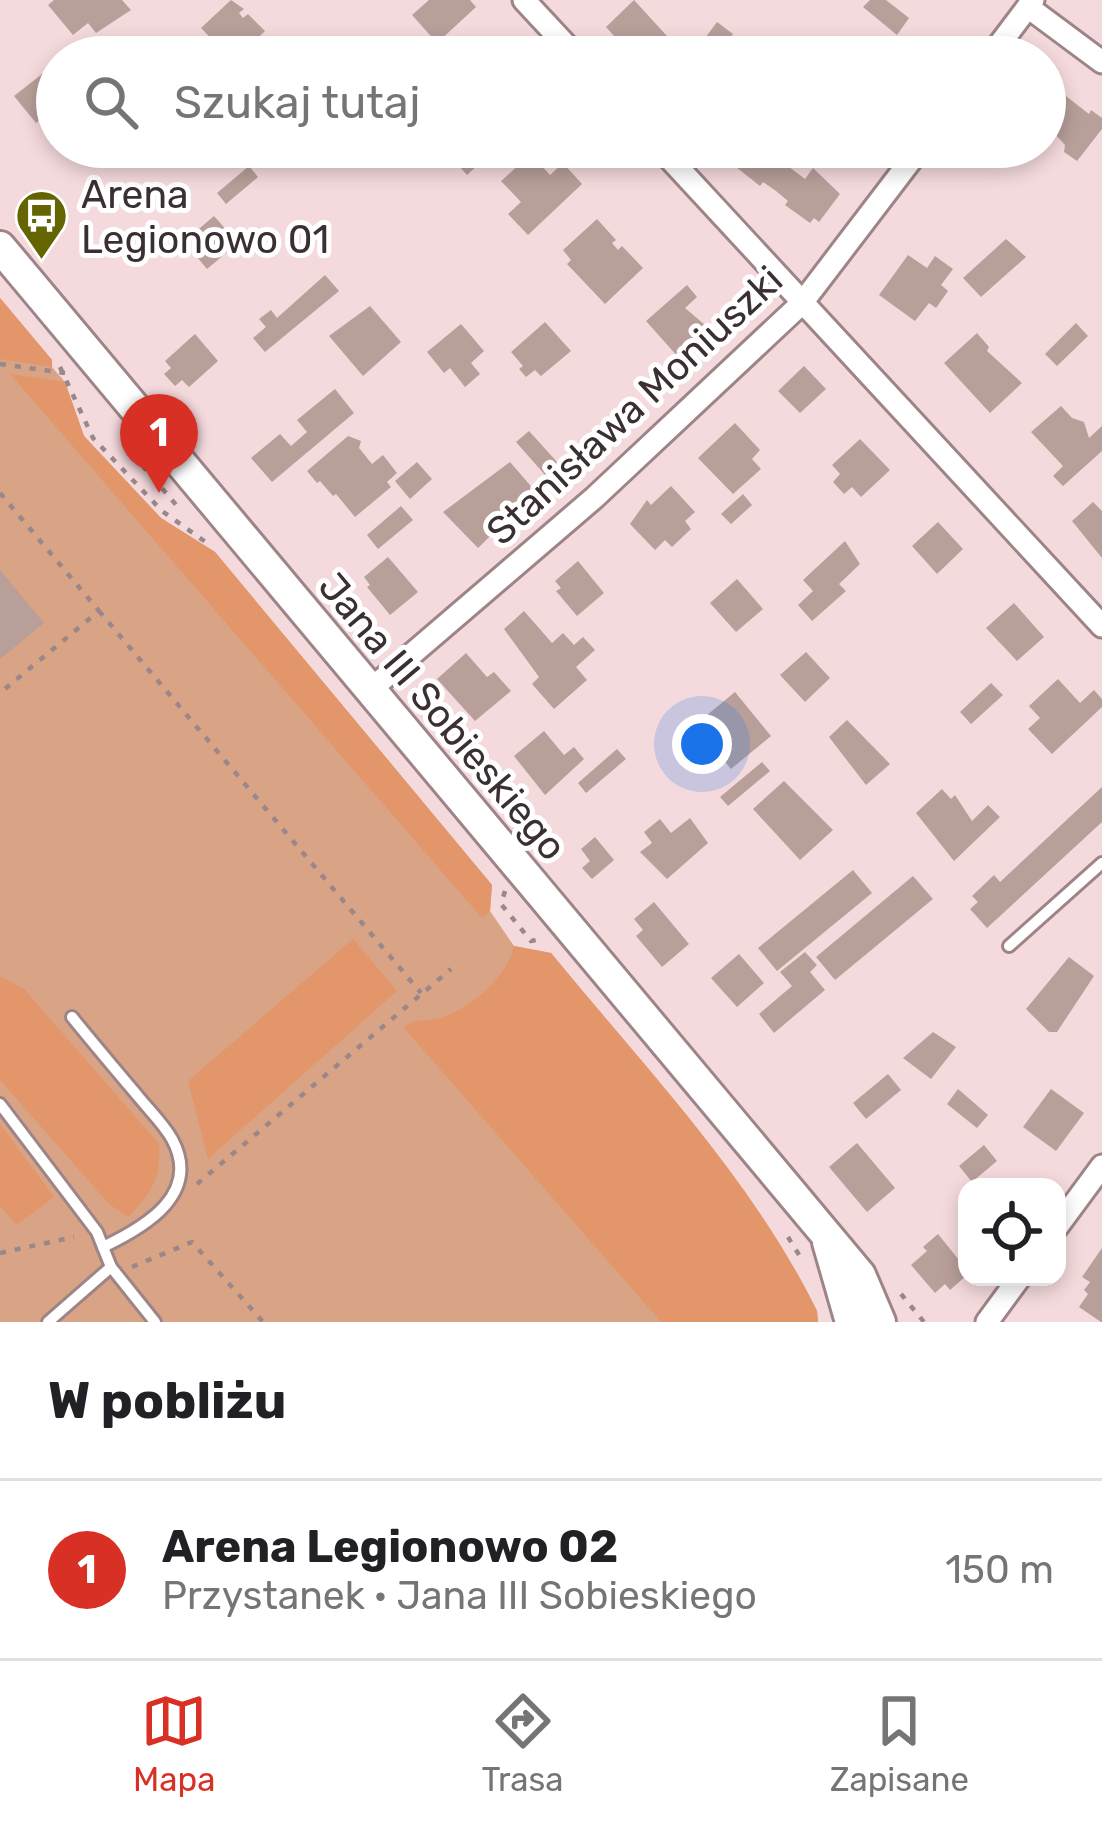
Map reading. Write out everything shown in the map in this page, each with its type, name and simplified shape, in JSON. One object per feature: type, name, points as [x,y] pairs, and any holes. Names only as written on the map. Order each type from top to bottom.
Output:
[{"type":"street","points":[[524,0],[557,36]]},
{"type":"street","points":[[1006,36],[1030,3],[1102,62]]},
{"type":"street","points":[[678,168],[1102,626]]},
{"type":"street","name":"Stanisława Moniuszki","points":[[370,690],[594,498],[802,303],[905,168]]},
{"type":"street","name":"Jana III Sobieskiego","points":[[0,247],[860,1275],[880,1322]]},
{"type":"street","points":[[1066,1215],[1102,1166]]},
{"type":"street","name":"Jana III Sobieskiego","points":[[827,1236],[850,1322]]},
{"type":"street","points":[[987,1322],[1013,1286]]},
{"type":"lane","points":[[1009,946],[1102,863]]},
{"type":"lane","points":[[72,1017],[173,1141],[180,1171],[172,1198],[152,1221],[103,1247]]},
{"type":"lane","points":[[0,1104],[98,1232],[114,1270],[155,1322]]},
{"type":"lane","points":[[48,1322],[114,1270]]},
{"type":"path","points":[[0,364],[64,374],[89,356]]},
{"type":"path","points":[[0,493],[421,993]]},
{"type":"path","points":[[0,693],[99,611]]},
{"type":"path","points":[[508,913],[522,929]]},
{"type":"path","points":[[172,1198],[183,1196],[451,969]]},
{"type":"path","points":[[0,1253],[98,1232]]},
{"type":"path","points":[[114,1270],[192,1242],[262,1322]]},
{"type":"shaded area","points":[[0,298],[52,360],[84,436],[161,518],[215,552],[492,885],[490,911],[514,946],[551,953],[694,1125],[761,1215],[817,1311],[818,1322],[0,1322]]},
{"type":"shaded area","points":[[0,298],[52,360],[52,367],[0,359]]},
{"type":"shaded area","points":[[10,374],[65,382],[84,436],[161,518],[215,552],[492,885],[490,911],[482,918]]},
{"type":"shaded area","points":[[353,939],[397,991],[208,1159],[188,1081]]},
{"type":"shaded area","points":[[514,946],[551,953],[694,1125],[761,1215],[817,1311],[818,1322],[661,1322],[404,1028],[452,1014],[475,1000],[504,969]]},
{"type":"shaded area","points":[[0,976],[25,990],[159,1144],[153,1184],[128,1217],[109,1204],[0,1080]]},
{"type":"shaded area","points":[[0,1124],[54,1197],[17,1225],[0,1206]]},
{"type":"building","points":[[54,0],[122,0],[131,10],[96,33],[88,23],[73,35],[48,5]]},
{"type":"building","points":[[231,0],[244,9],[239,13],[243,18],[248,14],[265,31],[260,36],[209,36],[201,28]]},
{"type":"building","points":[[429,0],[470,0],[476,7],[445,36],[431,36],[412,15]]},
{"type":"building","points":[[634,0],[667,36],[614,36],[606,27]]},
{"type":"building","points":[[870,0],[886,0],[909,18],[897,35],[863,7]]},
{"type":"building","points":[[717,22],[733,34],[732,36],[707,36]]},
{"type":"building","points":[[36,79],[36,123],[14,96]]},
{"type":"building","points":[[1066,96],[1102,118],[1102,129],[1077,161],[1066,153]]},
{"type":"building","points":[[247,168],[258,177],[226,204],[217,193]]},
{"type":"building","points":[[515,168],[544,168],[550,175],[558,168],[568,168],[582,184],[528,235],[508,214],[521,202],[501,181]]},
{"type":"building","points":[[737,168],[791,168],[805,179],[813,168],[840,194],[819,222],[814,218],[810,223],[785,205],[788,201],[776,191],[763,182],[760,186]]},
{"type":"building","points":[[214,216],[238,243],[207,269],[197,257],[207,249],[194,233]]},
{"type":"building","points":[[597,219],[616,240],[612,243],[618,250],[622,246],[643,268],[605,304],[567,264],[571,260],[563,250]]},
{"type":"building","points":[[1006,239],[1026,257],[981,297],[963,278]]},
{"type":"building","points":[[908,255],[927,268],[935,256],[953,269],[941,285],[948,291],[936,308],[929,303],[915,321],[879,295]]},
{"type":"building","points":[[325,275],[339,291],[265,352],[253,338],[266,327],[259,319],[271,310],[277,318]]},
{"type":"building","points":[[687,285],[697,297],[685,308],[711,330],[679,358],[646,321]]},
{"type":"building","points":[[370,306],[401,342],[363,376],[329,336]]},
{"type":"building","points":[[545,322],[571,351],[541,376],[535,370],[526,377],[511,352]]},
{"type":"building","points":[[1076,323],[1088,336],[1057,366],[1045,354]]},
{"type":"building","points":[[461,324],[484,351],[471,363],[480,374],[465,387],[450,368],[444,373],[427,352]]},
{"type":"building","points":[[977,333],[989,347],[987,351],[1022,383],[990,413],[944,363]]},
{"type":"building","points":[[195,334],[218,361],[189,387],[182,380],[175,386],[164,374],[171,368],[165,361]]},
{"type":"building","points":[[804,366],[826,389],[800,413],[778,391]]},
{"type":"building","points":[[335,389],[354,413],[272,482],[251,458],[280,434],[291,446],[307,432],[297,420]]},
{"type":"building","points":[[1061,406],[1084,422],[1089,438],[1102,426],[1102,451],[1063,486],[1053,476],[1063,466],[1031,432]]},
{"type":"building","points":[[735,423],[760,450],[752,459],[761,469],[733,494],[698,458]]},
{"type":"building","points":[[529,431],[558,463],[545,475],[516,442]]},
{"type":"building","points":[[348,436],[361,441],[359,448],[372,464],[383,455],[397,473],[387,482],[391,487],[355,517],[307,471]]},
{"type":"building","points":[[860,439],[890,470],[861,497],[852,487],[844,494],[833,482],[840,474],[832,465]]},
{"type":"building","points":[[417,462],[432,479],[410,499],[395,481]]},
{"type":"building","points":[[510,462],[536,492],[478,548],[443,512]]},
{"type":"building","points":[[671,486],[695,512],[685,521],[691,529],[672,547],[665,540],[655,550],[630,524],[647,500],[651,505]]},
{"type":"building","points":[[743,494],[752,505],[731,524],[721,514]]},
{"type":"building","points":[[1093,502],[1102,511],[1102,558],[1072,521]]},
{"type":"building","points":[[401,506],[413,520],[378,549],[367,535]]},
{"type":"building","points":[[938,522],[963,549],[937,574],[912,546]]},
{"type":"building","points":[[845,541],[860,564],[839,584],[846,591],[812,621],[798,605],[813,591],[803,580]]},
{"type":"building","points":[[388,557],[418,592],[390,615],[364,577]]},
{"type":"building","points":[[578,561],[604,593],[577,616],[556,591],[561,588],[555,581]]},
{"type":"building","points":[[0,570],[44,623],[0,659]]},
{"type":"building","points":[[737,579],[763,609],[736,632],[710,603]]},
{"type":"building","points":[[1014,603],[1044,637],[1017,661],[986,628]]},
{"type":"building","points":[[524,611],[552,643],[563,633],[574,645],[583,637],[595,650],[576,667],[587,680],[554,709],[532,684],[539,677],[504,629]]},
{"type":"building","points":[[806,652],[830,678],[805,702],[780,675]]},
{"type":"building","points":[[466,653],[487,677],[494,672],[511,691],[475,721],[437,679]]},
{"type":"building","points":[[1058,679],[1080,703],[1094,690],[1102,707],[1052,754],[1028,729],[1040,718],[1029,706]]},
{"type":"building","points":[[991,683],[1003,695],[971,724],[960,712]]},
{"type":"building","points":[[735,692],[771,736],[731,769],[695,725]]},
{"type":"building","points":[[847,720],[890,764],[866,785],[829,737]]},
{"type":"building","points":[[544,731],[564,755],[574,747],[584,759],[545,795],[514,756]]},
{"type":"building","points":[[617,749],[626,759],[586,793],[578,783]]},
{"type":"building","points":[[762,762],[770,771],[728,806],[720,797]]},
{"type":"building","points":[[784,781],[833,830],[800,860],[753,809]]},
{"type":"building","points":[[1102,787],[1102,822],[987,928],[970,909],[978,902],[972,896],[994,875],[1000,882]]},
{"type":"building","points":[[942,789],[951,799],[955,795],[972,821],[988,805],[1000,817],[954,861],[916,813]]},
{"type":"building","points":[[690,818],[708,843],[667,879],[640,852],[652,843],[644,832],[660,819],[671,833]]},
{"type":"building","points":[[595,837],[614,860],[592,879],[582,868],[590,861],[581,849]]},
{"type":"building","points":[[853,870],[872,893],[777,971],[758,948]]},
{"type":"building","points":[[913,876],[933,899],[835,980],[816,957]]},
{"type":"building","points":[[654,902],[689,944],[662,967],[636,936],[643,930],[634,919]]},
{"type":"building","points":[[805,952],[817,965],[810,972],[825,990],[774,1033],[759,1014],[792,986],[780,972]]},
{"type":"building","points":[[739,954],[764,983],[737,1007],[711,978]]},
{"type":"building","points":[[1069,957],[1094,976],[1057,1032],[1049,1032],[1026,1009]]},
{"type":"building","points":[[933,1032],[956,1047],[931,1079],[903,1058]]},
{"type":"building","points":[[888,1074],[901,1090],[866,1119],[853,1103]]},
{"type":"building","points":[[958,1089],[988,1115],[977,1128],[947,1104]]},
{"type":"building","points":[[1051,1089],[1084,1113],[1056,1151],[1023,1127]]},
{"type":"building","points":[[857,1143],[895,1188],[867,1212],[829,1167]]},
{"type":"building","points":[[984,1145],[997,1161],[977,1178],[969,1178],[959,1166]]},
{"type":"building","points":[[938,1234],[958,1259],[958,1283],[950,1290],[945,1284],[935,1293],[911,1265],[927,1251],[923,1247]]},
{"type":"building","points":[[1102,1248],[1101,1322],[1079,1307],[1090,1282],[1082,1277]]},
{"type":"place","name":"Arena Legionowo 01","points":[[42,262]]},
{"type":"place","name":"Arena Legionowo 02","points":[[159,493]]}]
